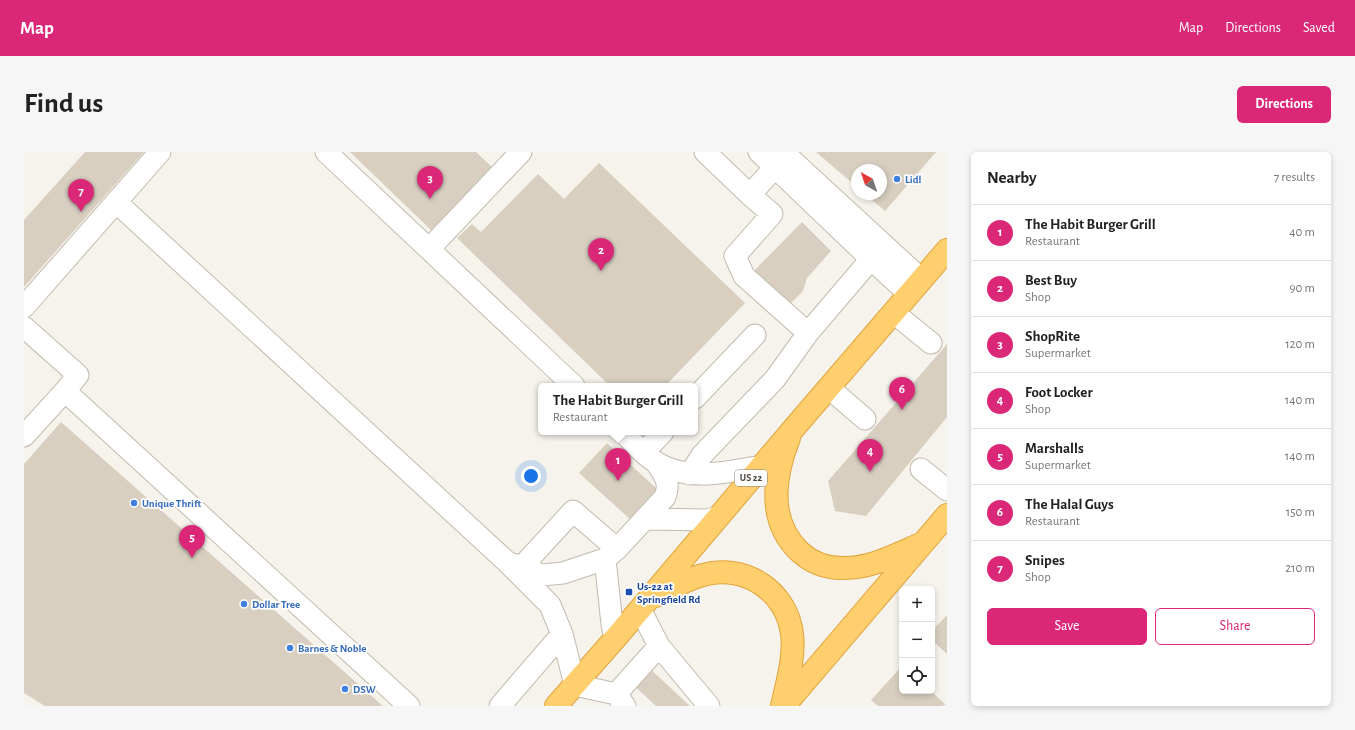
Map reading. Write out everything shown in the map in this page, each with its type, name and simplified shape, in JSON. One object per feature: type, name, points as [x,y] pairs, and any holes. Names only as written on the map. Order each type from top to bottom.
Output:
[{"type":"highway","name":"US 22","points":[[558,705],[947,250]]},
{"type":"highway","points":[[794,428],[784,453],[776,501],[779,517],[786,536],[804,556],[821,565],[852,568],[877,563],[923,543]]},
{"type":"highway","points":[[783,706],[946,518]]},
{"type":"highway","points":[[643,605],[692,579],[715,573],[747,576],[757,580],[767,587],[776,595],[784,608],[790,623],[792,634],[792,655],[783,706]]},
{"type":"lane","points":[[24,307],[160,152]]},
{"type":"lane","points":[[326,152],[571,383]]},
{"type":"lane","points":[[429,249],[521,152]]},
{"type":"lane","points":[[705,152],[772,214],[736,256],[744,276],[808,333]]},
{"type":"lane","points":[[759,152],[779,160],[916,287]]},
{"type":"lane","points":[[750,195],[779,160]]},
{"type":"lane","points":[[779,160],[871,259],[916,287]]},
{"type":"lane","points":[[116,202],[506,561],[550,605],[562,634],[575,685],[621,700],[659,646]]},
{"type":"lane","points":[[690,474],[702,455],[775,379],[808,333],[871,259]]},
{"type":"lane","points":[[894,312],[931,344]]},
{"type":"lane","points":[[24,327],[78,375],[24,436]]},
{"type":"lane","points":[[698,395],[755,335]]},
{"type":"lane","points":[[829,388],[865,419]]},
{"type":"lane","points":[[65,391],[409,706]]},
{"type":"lane","points":[[506,561],[542,575],[563,573],[611,554],[645,519],[665,497],[668,488],[666,479],[650,457],[626,435]]},
{"type":"lane","points":[[650,457],[661,435]]},
{"type":"lane","points":[[650,457],[673,471],[690,474],[714,474],[762,466]]},
{"type":"lane","points":[[921,469],[947,490]]},
{"type":"lane","points":[[527,570],[528,560],[573,511],[611,554],[612,624],[615,639]]},
{"type":"lane","points":[[645,519],[707,520],[718,517]]},
{"type":"lane","points":[[643,605],[659,646],[709,706]]},
{"type":"lane","points":[[500,706],[562,634]]},
{"type":"building","points":[[85,152],[144,152],[24,287],[24,220]]},
{"type":"building","points":[[350,152],[476,152],[492,167],[431,230]]},
{"type":"building","name":"Lidl","points":[[816,152],[936,152],[885,211],[872,200],[887,200],[887,164],[851,164],[851,182]]},
{"type":"building","points":[[599,163],[745,303],[668,383],[607,383],[457,238],[472,224],[481,232],[538,174],[564,199]]},
{"type":"building","points":[[802,222],[831,251],[807,278],[803,291],[787,307],[751,274]]},
{"type":"building","points":[[947,344],[947,417],[866,516],[835,511],[828,481]]},
{"type":"building","points":[[61,422],[383,706],[45,706],[24,693],[24,464]]},
{"type":"building","points":[[607,443],[658,490],[631,520],[579,473]]},
{"type":"building","points":[[947,615],[947,654],[935,643],[935,628]]},
{"type":"building","points":[[646,665],[690,706],[656,706],[630,682]]},
{"type":"building","points":[[899,669],[899,694],[934,694],[947,706],[878,706],[871,700]]},
{"type":"place","name":"Lidl","points":[[897,179]]},
{"type":"place","name":"ShopRite","points":[[430,199]]},
{"type":"place","name":"Snipes","points":[[81,212]]},
{"type":"place","name":"Best Buy","points":[[601,271]]},
{"type":"place","name":"The Halal Guys","points":[[902,410]]},
{"type":"place","name":"Foot Locker","points":[[870,472]]},
{"type":"place","name":"The Habit Burger Grill","points":[[618,481]]},
{"type":"place","name":"Unique Thrift","points":[[134,503]]},
{"type":"place","name":"Marshalls","points":[[192,558]]},
{"type":"place","name":"Us-22 at Springfield Rd","points":[[629,592]]},
{"type":"place","name":"Dollar Tree","points":[[244,604]]},
{"type":"place","name":"Barnes & Noble","points":[[290,648]]},
{"type":"place","name":"DSW","points":[[345,689]]}]
